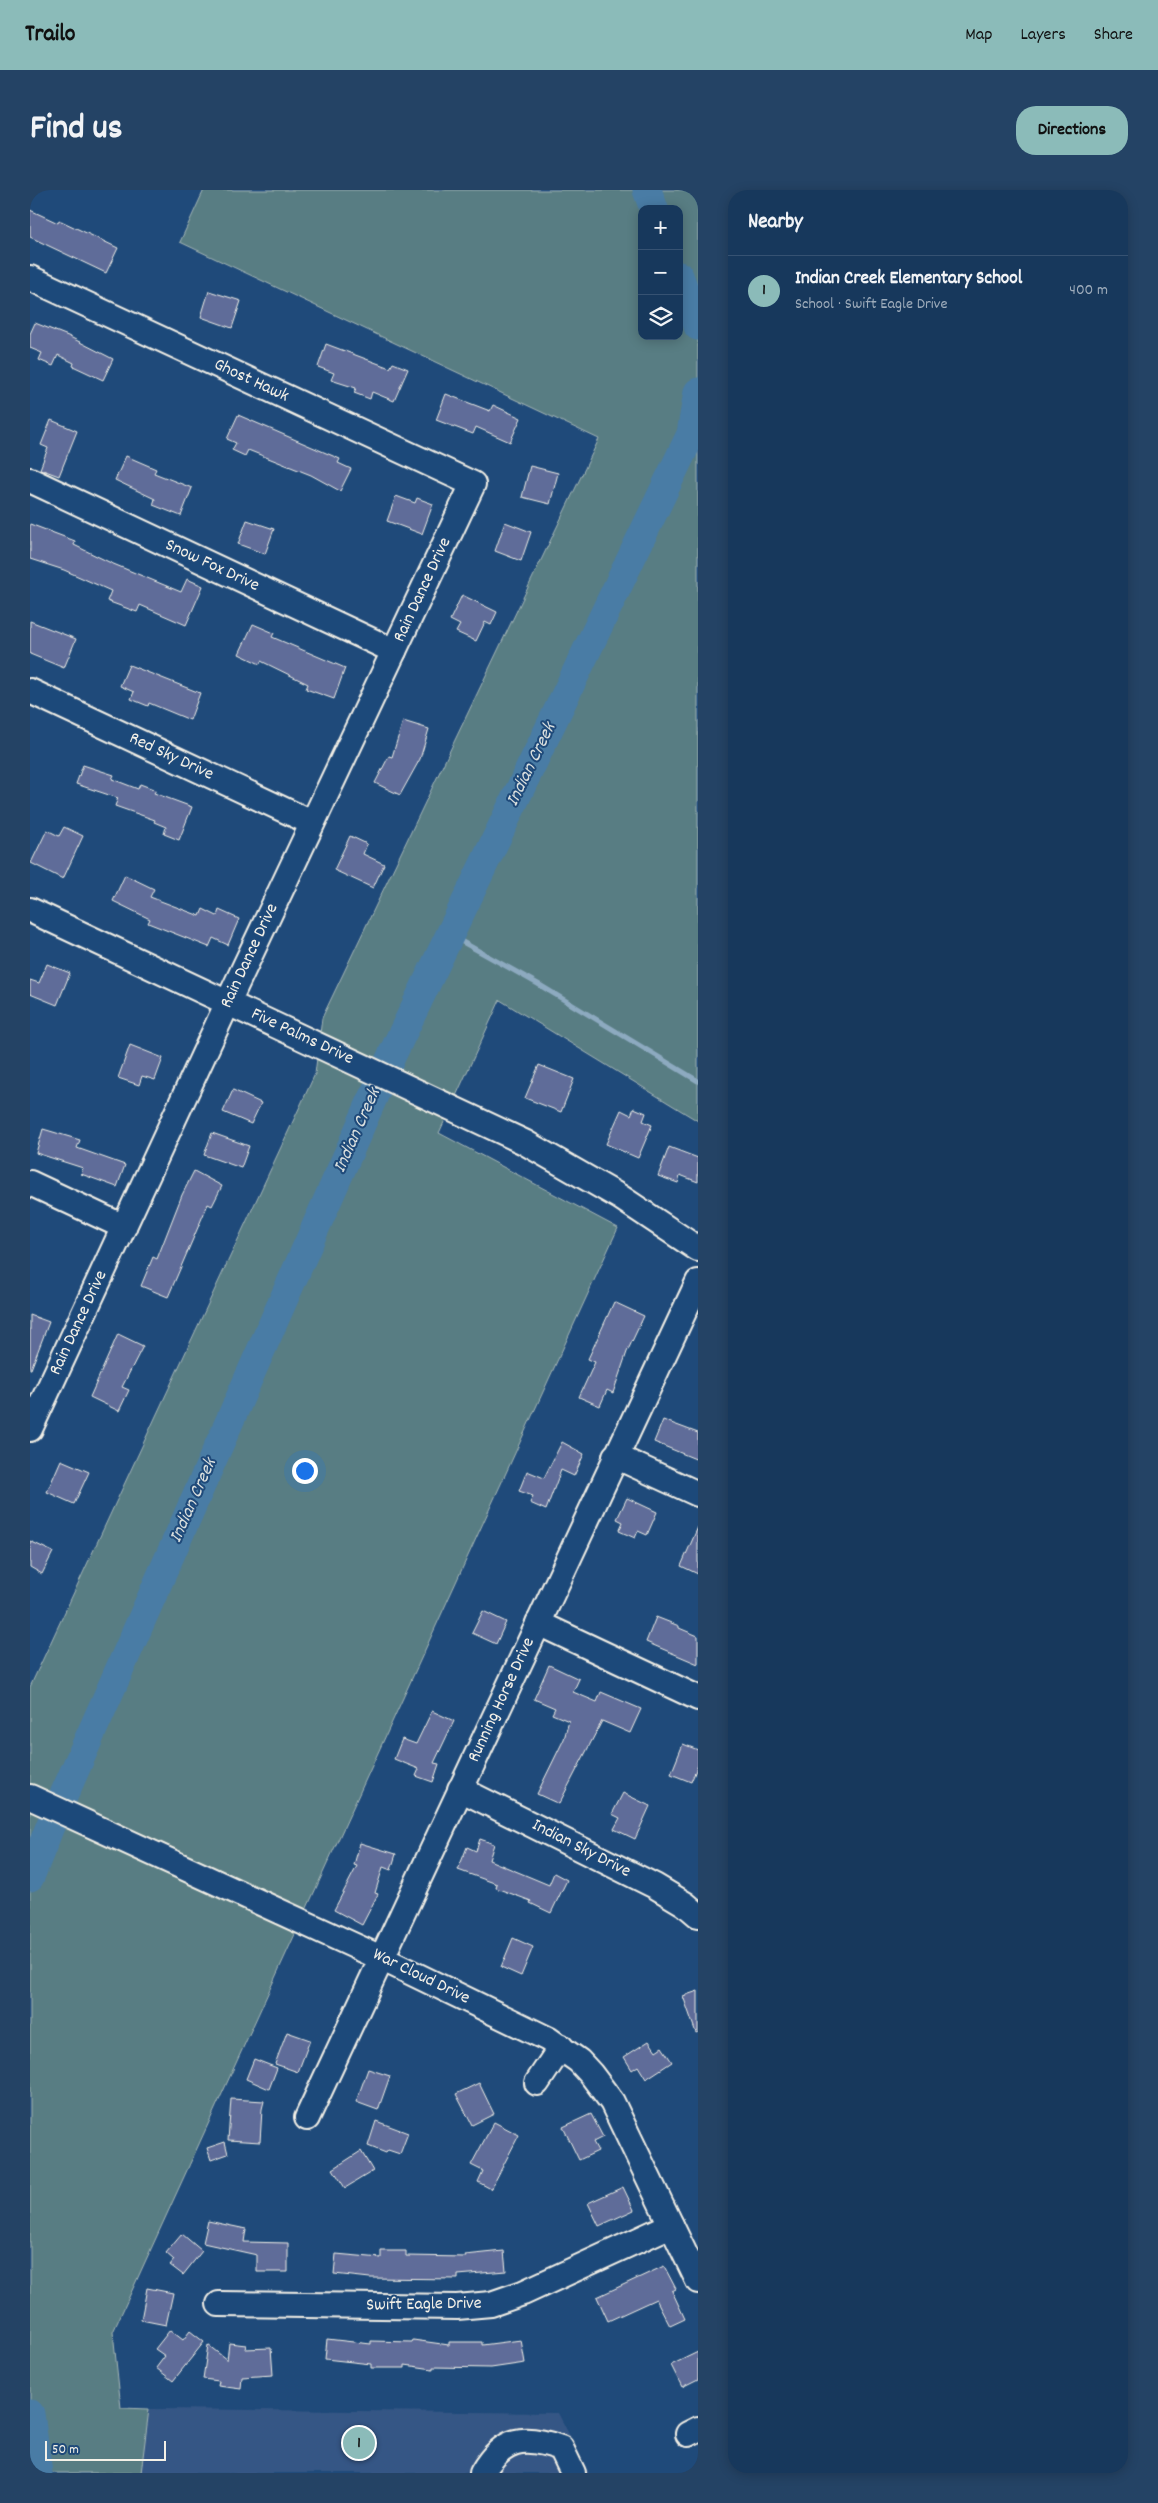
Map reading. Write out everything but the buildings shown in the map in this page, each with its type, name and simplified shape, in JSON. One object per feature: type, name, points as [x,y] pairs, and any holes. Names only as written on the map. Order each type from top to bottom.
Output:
[{"type":"street","name":"Ghost Hawk","points":[[30,278],[473,484]]},
{"type":"street","name":"Snow Fox Drive","points":[[30,480],[394,651]]},
{"type":"street","name":"Rain Dance Drive","points":[[30,1429],[38,1391],[124,1227],[312,823],[473,484]]},
{"type":"street","name":"Red Sky Drive","points":[[30,691],[312,823]]},
{"type":"street","name":"Five Palms Drive","points":[[30,910],[439,1101],[574,1169],[698,1249]]},
{"type":"street","points":[[30,1184],[124,1227]]},
{"type":"street","name":"Running Horse Drive","points":[[307,2118],[698,1282]]},
{"type":"street","points":[[615,1456],[698,1494]]},
{"type":"street","points":[[538,1623],[698,1698]]},
{"type":"street","name":"Indian Sky Drive","points":[[460,1789],[655,1886],[685,1904],[698,1915]]},
{"type":"street","name":"War Cloud Drive","points":[[30,1797],[381,1958],[548,2039],[562,2048],[592,2074],[612,2102],[698,2281]]},
{"type":"street","points":[[537,2083],[562,2048]]},
{"type":"street","name":"Swift Eagle Drive","points":[[219,2304],[457,2308],[491,2304],[523,2294],[671,2225]]},
{"type":"street","points":[[482,2473],[496,2453],[512,2441],[540,2441],[561,2448],[573,2473]]},
{"type":"shaded area","points":[[149,2409],[558,2413],[589,2473],[141,2473]]},
{"type":"green space","points":[[204,190],[698,190],[698,1121],[500,1000],[439,1133],[618,1228],[113,2332],[121,2408],[149,2409],[141,2473],[30,2473],[30,1687],[315,1074],[322,1018],[599,439],[180,242]]},
{"type":"waterway","name":"Indian Creek","points":[[647,190],[653,205]]},
{"type":"waterway","name":"Indian Creek","points":[[683,287],[698,326]]},
{"type":"waterway","name":"Indian Creek","points":[[30,1877],[51,1824],[391,1057],[691,434],[698,392]]},
{"type":"waterway","points":[[450,935],[538,984],[698,1081]]},
{"type":"waterway","name":"Indian Creek","points":[[30,2414],[38,2473]]},
{"type":"place","name":"Indian Creek Elementary School","points":[[359,2443]]}]
